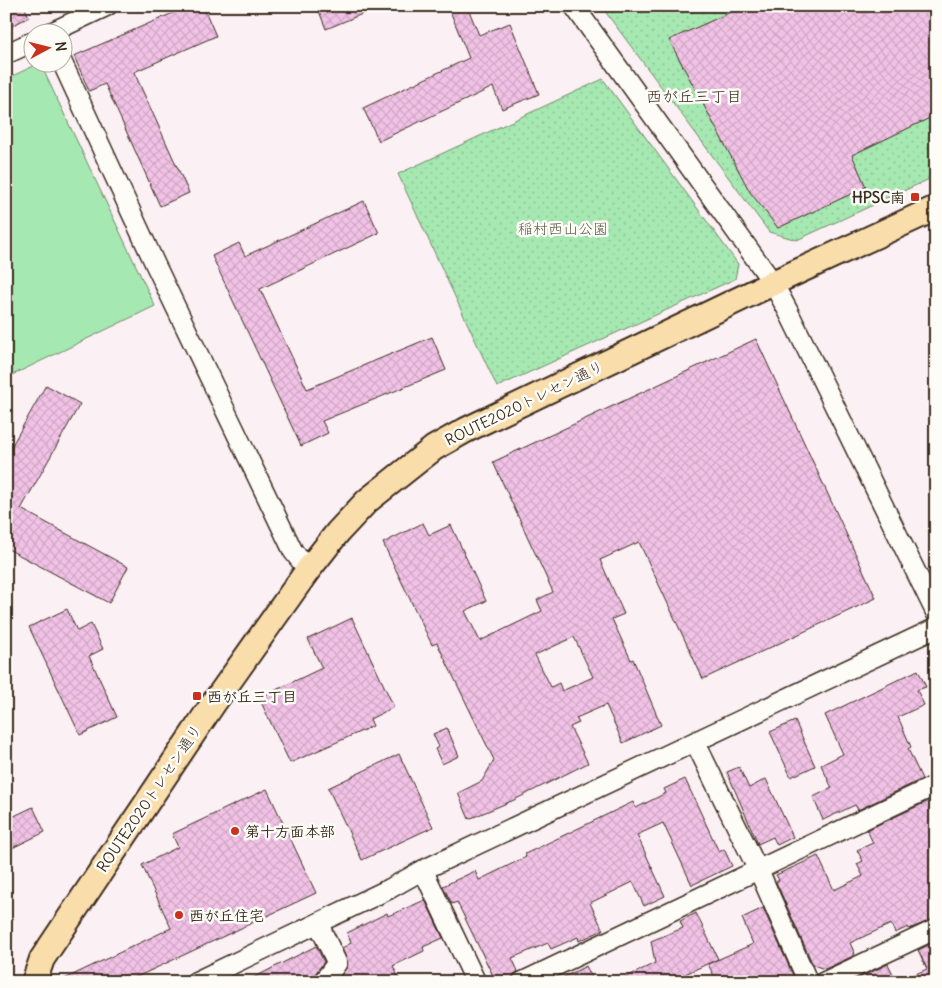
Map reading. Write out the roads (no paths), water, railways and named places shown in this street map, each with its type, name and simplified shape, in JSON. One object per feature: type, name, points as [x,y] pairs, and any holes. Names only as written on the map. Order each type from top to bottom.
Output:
[{"type":"main road","name":"ROUTE2020トレセン通り","points":[[20,982],[36,974],[213,704],[308,570],[338,532],[368,500],[434,448],[504,410],[936,208]]},
{"type":"street","points":[[72,23],[107,6]]},
{"type":"street","points":[[574,6],[773,283],[936,612]]},
{"type":"street","points":[[6,54],[22,47]]},
{"type":"street","points":[[67,72],[155,264],[293,551],[308,570]]},
{"type":"street","points":[[205,980],[389,889],[423,870],[936,628]]},
{"type":"street","points":[[695,742],[758,870],[808,982]]},
{"type":"street","points":[[522,982],[936,785]]},
{"type":"street","points":[[423,870],[476,982]]},
{"type":"street","points":[[318,923],[337,963],[323,982]]},
{"type":"street","points":[[824,982],[936,929]]},
{"type":"place","name":"HPSC南","points":[[915,197]]},
{"type":"place","name":"西が丘三丁目","points":[[197,696]]},
{"type":"place","name":"第十方面本部","points":[[235,831]]},
{"type":"place","name":"西が丘住宅","points":[[179,915]]},
{"type":"district","name":"西が丘三丁目","points":[[694,96]]},
{"type":"park label","name":"稲村西山公園","points":[[563,228]]}]
